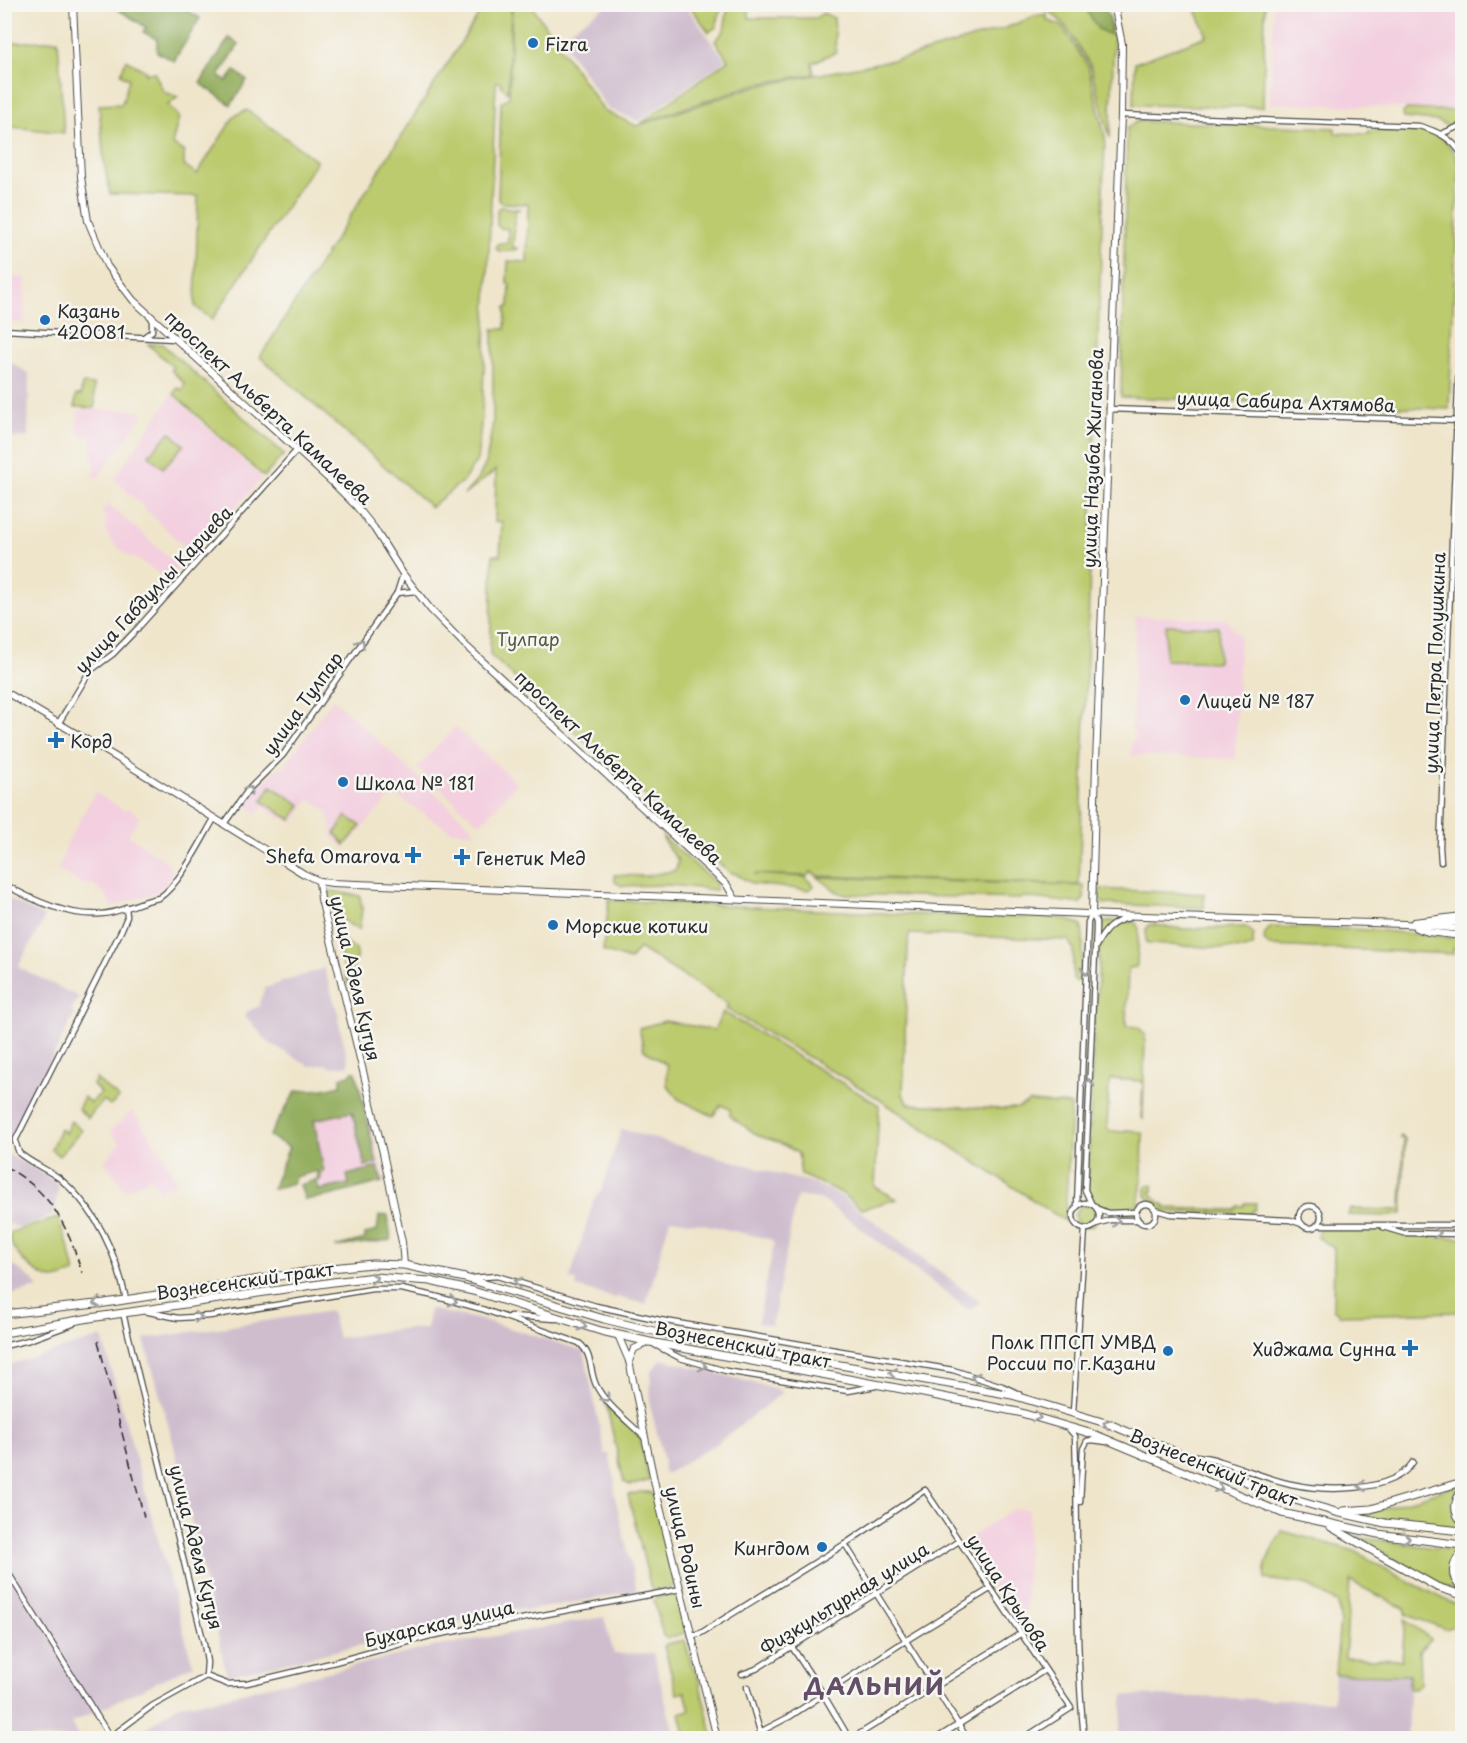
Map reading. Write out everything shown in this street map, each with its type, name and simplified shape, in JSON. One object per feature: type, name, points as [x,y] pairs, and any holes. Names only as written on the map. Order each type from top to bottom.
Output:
[{"type":"main road","name":"проспект Альберта Камалеева","points":[[73,4],[81,177],[88,221],[107,266],[133,300],[152,319],[357,507],[431,610],[467,647],[727,885],[735,899]]},
{"type":"main road","name":"улица Назиба Жиганова","points":[[1092,914],[1121,115],[1122,44],[1114,4]]},
{"type":"main road","name":"улица Аделя Кутуя","points":[[4,691],[319,881],[321,899],[383,1153],[402,1242],[404,1265]]},
{"type":"main road","points":[[319,881],[363,885],[1092,914],[1405,924],[1462,929]]},
{"type":"main road","points":[[1405,924],[1462,916]]},
{"type":"main road","points":[[1405,924],[1462,922]]},
{"type":"main road","points":[[1405,924],[1428,932],[1462,936]]},
{"type":"main road","name":"Вознесенский тракт","points":[[4,1314],[126,1299],[331,1268],[372,1264],[404,1265],[465,1278],[604,1319],[674,1336],[965,1385],[1029,1399],[1109,1424],[1278,1495],[1336,1512],[1386,1523],[1462,1531]]},
{"type":"main road","name":"Вознесенский тракт","points":[[4,1333],[333,1282],[374,1277],[429,1281],[473,1291],[561,1319],[649,1342],[1018,1412],[1116,1443],[1282,1513],[1378,1534],[1462,1545]]},
{"type":"main road","name":"улица Родины","points":[[618,1335],[628,1362],[691,1636],[717,1738]]},
{"type":"main road","points":[[628,1362],[634,1349],[649,1342]]},
{"type":"main road","points":[[1336,1512],[1371,1509],[1462,1482]]},
{"type":"main road","points":[[1462,1492],[1456,1503],[1456,1510],[1462,1521]]},
{"type":"main road","points":[[1323,1523],[1437,1587],[1462,1595]]},
{"type":"main road","points":[[1462,1553],[1455,1562],[1453,1571],[1454,1578],[1462,1588]]},
{"type":"street","points":[[1121,115],[1419,126],[1441,134],[1462,155]]},
{"type":"street","points":[[1441,134],[1462,125]]},
{"type":"street","name":"улица Петра Полушкина","points":[[1441,862],[1460,421],[1462,285]]},
{"type":"street","points":[[137,336],[151,333],[152,319]]},
{"type":"street","points":[[4,330],[174,339]]},
{"type":"street","name":"улица Сабира Ахтямова","points":[[1109,409],[1460,421]]},
{"type":"street","name":"улица Габдуллы Кариева","points":[[58,724],[90,671],[115,652],[138,628],[297,450]]},
{"type":"street","name":"улица Тулпар","points":[[224,824],[248,790],[284,755],[397,593],[403,574]]},
{"type":"street","points":[[397,593],[417,591]]},
{"type":"street","points":[[4,884],[56,908],[82,914],[102,914],[159,898],[166,894],[175,883],[214,819]]},
{"type":"street","points":[[126,907],[127,917],[122,929],[15,1141],[19,1153],[66,1184],[93,1215],[110,1248],[121,1277],[126,1299]]},
{"type":"street","points":[[1092,914],[1095,922],[1095,948],[1085,1190],[1091,1203],[1098,1209],[1108,1213],[1136,1212]]},
{"type":"street","points":[[1092,914],[1087,929],[1077,1205],[1073,1211],[1073,1219],[1078,1227],[1085,1229],[1110,1220],[1137,1220],[1146,1225],[1170,1214]]},
{"type":"street","points":[[1095,948],[1103,933],[1116,920],[1143,915]]},
{"type":"street","points":[[1077,1205],[1084,1202],[1091,1203]]},
{"type":"street","points":[[1137,1220],[1136,1212],[1140,1206],[1146,1204],[1170,1214],[1290,1220],[1310,1228],[1317,1225],[1335,1224],[1462,1225]]},
{"type":"street","points":[[1290,1220],[1310,1206],[1316,1208],[1325,1220],[1335,1224]]},
{"type":"street","points":[[1096,1224],[1099,1216],[1098,1209]]},
{"type":"street","points":[[1155,1220],[1156,1210]]},
{"type":"street","points":[[1317,1225],[1320,1214]]},
{"type":"street","points":[[1299,1215],[1302,1224]]},
{"type":"street","points":[[1403,1225],[1412,1233]]},
{"type":"street","points":[[1380,1226],[1402,1233],[1462,1234]]},
{"type":"street","points":[[1073,1412],[1085,1229]]},
{"type":"street","points":[[465,1278],[497,1276],[597,1306],[660,1320],[953,1370],[1002,1386],[1029,1399]]},
{"type":"street","points":[[141,1310],[178,1318],[210,1316],[372,1289],[401,1289],[444,1298],[504,1316],[570,1339],[585,1347],[596,1386],[644,1437]]},
{"type":"street","name":"улица Аделя Кутуя","points":[[123,1313],[204,1644],[207,1662],[206,1676]]},
{"type":"street","points":[[504,1316],[561,1319]]},
{"type":"street","points":[[4,1346],[29,1340],[90,1318]]},
{"type":"street","points":[[649,1342],[680,1358],[726,1371],[849,1391],[884,1385]]},
{"type":"street","points":[[1066,1426],[1075,1436],[1076,1617],[1083,1738]]},
{"type":"street","points":[[1077,1522],[1083,1449],[1087,1441],[1092,1440],[1116,1443]]},
{"type":"street","points":[[1180,1453],[1217,1460],[1290,1484],[1333,1488],[1383,1483],[1394,1479],[1413,1462]]},
{"type":"street","name":"улица Крылова","points":[[845,1544],[925,1490],[1071,1708],[1024,1738]]},
{"type":"street","name":"Физкультурная улица","points":[[742,1674],[756,1669],[792,1647],[959,1541]]},
{"type":"street","points":[[691,1636],[701,1633],[845,1544],[967,1738]]},
{"type":"street","points":[[4,1566],[109,1738],[152,1706],[206,1676]]},
{"type":"street","name":"Бухарская улица","points":[[206,1676],[227,1684],[259,1680],[430,1636],[681,1589]]},
{"type":"street","points":[[760,1732],[789,1717],[990,1589]]},
{"type":"street","points":[[792,1647],[851,1738],[1020,1634]]},
{"type":"street","points":[[937,1738],[1045,1670]]},
{"type":"street","points":[[747,1687],[762,1738]]},
{"type":"shaded area","points":[[607,5],[685,5],[725,60],[639,121],[608,109],[560,37]]},
{"type":"shaded area","points":[[1274,5],[1462,5],[1462,110],[1270,103]]},
{"type":"shaded area","points":[[5,277],[26,277],[24,323],[5,322]]},
{"type":"shaded area","points":[[5,358],[29,374],[28,437],[5,438]]},
{"type":"shaded area","points":[[172,395],[262,479],[192,554],[114,479]]},
{"type":"shaded area","points":[[78,410],[140,411],[143,414],[99,477],[94,477],[95,460],[91,460],[92,436],[80,435],[80,432],[77,432]]},
{"type":"shaded area","points":[[109,504],[179,567],[168,579],[134,557],[131,558],[110,540],[106,533],[106,518],[102,511]]},
{"type":"shaded area","name":"Лицей № 187","points":[[1136,616],[1225,619],[1240,636],[1235,759],[1131,755],[1132,742],[1135,739],[1132,731]]},
{"type":"shaded area","name":"Школа № 181","points":[[333,699],[477,832],[451,831],[393,794],[345,847],[334,839],[328,812],[309,799],[293,823],[263,807],[258,813],[242,804],[277,769],[284,766]]},
{"type":"shaded area","points":[[455,727],[517,783],[482,822],[476,821],[417,768]]},
{"type":"shaded area","points":[[95,792],[125,811],[128,808],[140,817],[128,835],[168,863],[172,872],[166,885],[155,893],[111,907],[106,895],[94,885],[81,884],[58,870],[68,842]]},
{"type":"shaded area","points":[[5,897],[45,917],[18,967],[79,997],[71,1011],[75,1013],[5,1150]]},
{"type":"shaded area","points":[[324,968],[339,1017],[349,1065],[345,1066],[329,1067],[327,1064],[310,1066],[269,1043],[244,1016],[248,1011],[260,1006],[265,988]]},
{"type":"shaded area","points":[[360,1086],[385,1183],[322,1196],[301,1108],[324,1094]]},
{"type":"shaded area","points":[[132,1111],[159,1148],[176,1182],[159,1191],[151,1178],[125,1190],[104,1161],[120,1143],[110,1131]]},
{"type":"shaded area","points":[[621,1129],[807,1181],[838,1194],[980,1302],[969,1310],[828,1204],[820,1199],[797,1196],[772,1325],[758,1323],[773,1240],[703,1224],[670,1219],[646,1304],[576,1287],[577,1281],[570,1279],[594,1199],[602,1190]]},
{"type":"shaded area","points":[[4,1152],[59,1185],[53,1215],[20,1228],[5,1223]]},
{"type":"shaded area","points":[[5,1259],[32,1279],[38,1288],[5,1296]]},
{"type":"shaded area","points":[[429,1309],[486,1321],[584,1351],[605,1454],[609,1454],[615,1481],[614,1493],[637,1591],[525,1611],[524,1609],[500,1612],[227,1676],[173,1442],[144,1339],[331,1311],[338,1338],[400,1329],[427,1329]]},
{"type":"shaded area","points":[[102,1337],[193,1665],[71,1723],[80,1738],[5,1738],[5,1366]]},
{"type":"shaded area","points":[[661,1359],[778,1389],[782,1393],[717,1443],[666,1474],[650,1405],[651,1372]]},
{"type":"shaded area","points":[[1013,1509],[1029,1510],[1025,1612],[1014,1620],[961,1543]]},
{"type":"shaded area","points":[[604,1617],[614,1654],[653,1653],[675,1738],[132,1738],[179,1705],[211,1700],[433,1647]]},
{"type":"shaded area","points":[[1335,1674],[1410,1675],[1407,1738],[1118,1738],[1124,1695],[1333,1701]]},
{"type":"green space","points":[[111,5],[177,5],[200,18],[174,61],[157,52],[157,39],[143,32],[146,27]]},
{"type":"green space","points":[[483,5],[511,5],[508,92],[501,86],[501,82],[496,82],[482,416],[477,460],[464,480],[431,507],[260,357]]},
{"type":"green space","name":"Тулпар","points":[[512,5],[531,5],[604,111],[637,126],[753,87],[908,57],[1047,14],[1047,20],[1062,26],[1088,66],[1105,137],[1079,885],[818,876],[811,872],[807,876],[754,874],[805,877],[814,886],[808,890],[753,884],[730,873],[490,655],[493,555],[500,555],[502,522],[495,522],[496,470],[464,495],[478,479],[486,463],[493,423],[493,329],[505,329],[506,307],[509,307],[508,261],[527,262],[528,204],[502,203],[498,199],[501,103],[509,97]]},
{"type":"green space","points":[[689,5],[722,5],[716,27],[709,32]]},
{"type":"green space","points":[[728,5],[749,7],[749,18],[816,18],[823,13],[834,18],[836,52],[812,63],[814,74],[752,85],[641,123],[728,60],[715,41],[724,31]]},
{"type":"green space","points":[[1042,5],[1104,5],[1114,36],[1110,138],[1090,65],[1064,24]]},
{"type":"green space","points":[[1083,5],[1104,5],[1110,20],[1110,35],[1098,29]]},
{"type":"green space","points":[[1194,5],[1265,5],[1263,107],[1134,105],[1135,63],[1207,36]]},
{"type":"green space","points":[[229,38],[239,44],[219,76],[227,81],[235,71],[247,80],[231,105],[200,83]]},
{"type":"green space","points":[[58,40],[64,133],[5,126],[5,43]]},
{"type":"green space","points":[[126,60],[146,71],[145,74],[154,72],[164,92],[178,97],[168,105],[179,117],[172,144],[184,152],[184,165],[197,174],[235,115],[247,110],[317,161],[212,320],[195,306],[198,196],[110,194],[104,163],[99,105],[122,104],[129,79],[121,74]]},
{"type":"green space","points":[[1407,109],[1462,111],[1462,122],[1455,127],[1450,127],[1436,121],[1404,118],[1403,113]]},
{"type":"green space","points":[[1138,121],[1335,128],[1335,133],[1369,134],[1369,131],[1377,130],[1413,131],[1432,134],[1446,141],[1456,156],[1459,167],[1449,409],[1121,397],[1127,128]]},
{"type":"green space","points":[[500,207],[519,209],[515,211],[513,248],[518,248],[515,251],[496,249],[497,244],[508,242],[508,229],[497,225],[497,210]]},
{"type":"green space","points":[[148,344],[162,344],[284,454],[264,477],[174,394],[177,388],[182,390],[185,384],[171,370],[173,367]]},
{"type":"green space","points":[[82,384],[94,385],[95,408],[75,407],[76,395],[81,395]]},
{"type":"green space","points":[[170,432],[184,445],[163,468],[149,455]]},
{"type":"green space","points":[[1166,625],[1219,627],[1218,662],[1165,660]]},
{"type":"green space","points":[[271,786],[301,805],[291,820],[262,801]]},
{"type":"green space","points":[[346,816],[361,826],[345,845],[335,833]]},
{"type":"green space","points":[[662,836],[716,883],[716,890],[670,885],[622,886],[615,882],[614,875],[646,876],[676,870],[678,860]]},
{"type":"green space","points":[[818,877],[1084,886],[1084,899],[1080,903],[1075,903],[1023,897],[1020,899],[843,894]]},
{"type":"green space","points":[[1100,889],[1204,894],[1204,908],[1104,904],[1098,897]]},
{"type":"green space","points":[[331,891],[360,896],[362,909],[359,930],[331,913],[328,893]]},
{"type":"green space","points":[[609,900],[900,914],[1060,918],[1080,924],[1083,950],[1081,979],[1077,982],[1073,978],[1073,948],[1068,940],[909,934],[908,945],[903,1095],[909,1104],[1001,1109],[1018,1108],[1029,1102],[1071,1105],[1065,1221],[868,1092],[726,1009],[728,1004],[639,948],[630,960],[603,951]]},
{"type":"green space","points":[[1109,921],[1135,922],[1139,929],[1137,964],[1136,967],[1128,968],[1126,1026],[1138,1027],[1145,1034],[1143,1119],[1141,1117],[1143,1085],[1141,1081],[1111,1079],[1107,1128],[1110,1131],[1130,1130],[1143,1134],[1140,1194],[1135,1207],[1130,1210],[1104,1208],[1087,1192],[1094,1017],[1099,970],[1098,932],[1100,925]]},
{"type":"green space","points":[[1150,924],[1182,929],[1246,927],[1254,934],[1252,946],[1244,949],[1149,944],[1146,943],[1146,929]]},
{"type":"green space","points":[[1271,927],[1375,930],[1462,939],[1462,949],[1453,948],[1453,954],[1269,946],[1264,940],[1265,933]]},
{"type":"green space","points":[[335,935],[356,949],[357,955],[348,984]]},
{"type":"green space","points":[[723,1012],[879,1105],[875,1187],[897,1199],[862,1209],[840,1192],[801,1175],[798,1153],[778,1142],[759,1136],[730,1116],[730,1109],[721,1105],[713,1116],[678,1099],[667,1085],[667,1065],[644,1050],[639,1028],[665,1021],[714,1030]]},
{"type":"green space","points":[[352,1071],[356,1072],[377,1163],[365,1166],[352,1112],[314,1120],[324,1172],[320,1173],[321,1179],[317,1182],[319,1190],[349,1184],[347,1175],[378,1167],[382,1182],[305,1200],[300,1185],[318,1179],[317,1171],[295,1177],[293,1183],[272,1189],[289,1147],[269,1136],[296,1091],[341,1085],[341,1077],[350,1075]]},
{"type":"green space","points":[[96,1079],[119,1098],[110,1106],[103,1100],[88,1118],[78,1109],[84,1097],[90,1103],[101,1093],[93,1085]]},
{"type":"green space","points":[[71,1121],[82,1130],[59,1156],[51,1149],[60,1129],[65,1133]]},
{"type":"green space","points":[[1401,1136],[1405,1139],[1402,1214],[1392,1216],[1348,1215],[1350,1209],[1401,1210],[1404,1139],[1400,1138]]},
{"type":"green space","points":[[1148,1185],[1153,1185],[1153,1191],[1150,1192],[1165,1205],[1165,1208],[1235,1210],[1238,1206],[1244,1206],[1245,1203],[1256,1203],[1255,1209],[1249,1214],[1163,1212],[1146,1196]]},
{"type":"green space","points":[[1082,1205],[1090,1205],[1097,1212],[1097,1220],[1090,1227],[1082,1227],[1075,1220],[1075,1212]]},
{"type":"green space","points":[[388,1215],[391,1240],[335,1247],[365,1239],[365,1234],[377,1231],[379,1216]]},
{"type":"green space","points":[[58,1218],[75,1273],[52,1279],[30,1267],[17,1253],[10,1238],[11,1232]]},
{"type":"green space","points":[[1324,1227],[1387,1229],[1406,1235],[1462,1238],[1462,1312],[1341,1315],[1333,1309],[1334,1248],[1317,1237],[1318,1231]]},
{"type":"green space","points":[[606,1404],[640,1437],[649,1481],[630,1485],[624,1482]]},
{"type":"green space","points":[[1462,1484],[1456,1491],[1452,1506],[1454,1516],[1462,1529],[1352,1514],[1376,1511]]},
{"type":"green space","points":[[640,1492],[653,1494],[674,1583],[672,1587],[654,1591],[651,1588],[628,1495]]},
{"type":"green space","points":[[1282,1531],[1355,1551],[1452,1603],[1462,1604],[1462,1623],[1446,1629],[1407,1615],[1405,1609],[1350,1581],[1345,1658],[1402,1660],[1405,1620],[1431,1639],[1419,1651],[1420,1684],[1415,1689],[1409,1688],[1409,1675],[1335,1674],[1340,1620],[1338,1603],[1305,1584],[1265,1579],[1267,1560]]},
{"type":"green space","points":[[1355,1537],[1460,1551],[1450,1562],[1449,1577],[1460,1593],[1436,1583]]},
{"type":"green space","points":[[675,1593],[679,1596],[688,1632],[668,1638],[663,1636],[654,1600],[657,1597]]},
{"type":"green space","points":[[685,1640],[691,1664],[698,1676],[713,1738],[686,1738],[680,1713],[690,1710],[685,1692],[677,1694],[664,1646]]},
{"type":"railway","points":[[4,1166],[34,1186],[55,1211],[70,1239],[82,1273]]},
{"type":"railway","points":[[98,1341],[144,1517]]},
{"type":"place","name":"Fizra","points":[[533,43]]},
{"type":"place","name":"Казань 420081","points":[[45,320]]},
{"type":"place","name":"Лицей № 187","points":[[1185,700]]},
{"type":"place","name":"Корд","points":[[56,740]]},
{"type":"place","name":"Школа № 181","points":[[343,782]]},
{"type":"place","name":"Shefa Omarova","points":[[413,855]]},
{"type":"place","name":"Генетик Мед","points":[[462,857]]},
{"type":"place","name":"Морские котики","points":[[553,925]]},
{"type":"place","name":"Хиджама Сунна","points":[[1410,1348]]},
{"type":"place","name":"Полк ППСП УМВД России по г.Казани","points":[[1168,1351]]},
{"type":"place","name":"Кингдом","points":[[822,1547]]},
{"type":"district","name":"ДАЛЬНИЙ","points":[[875,1685]]}]
